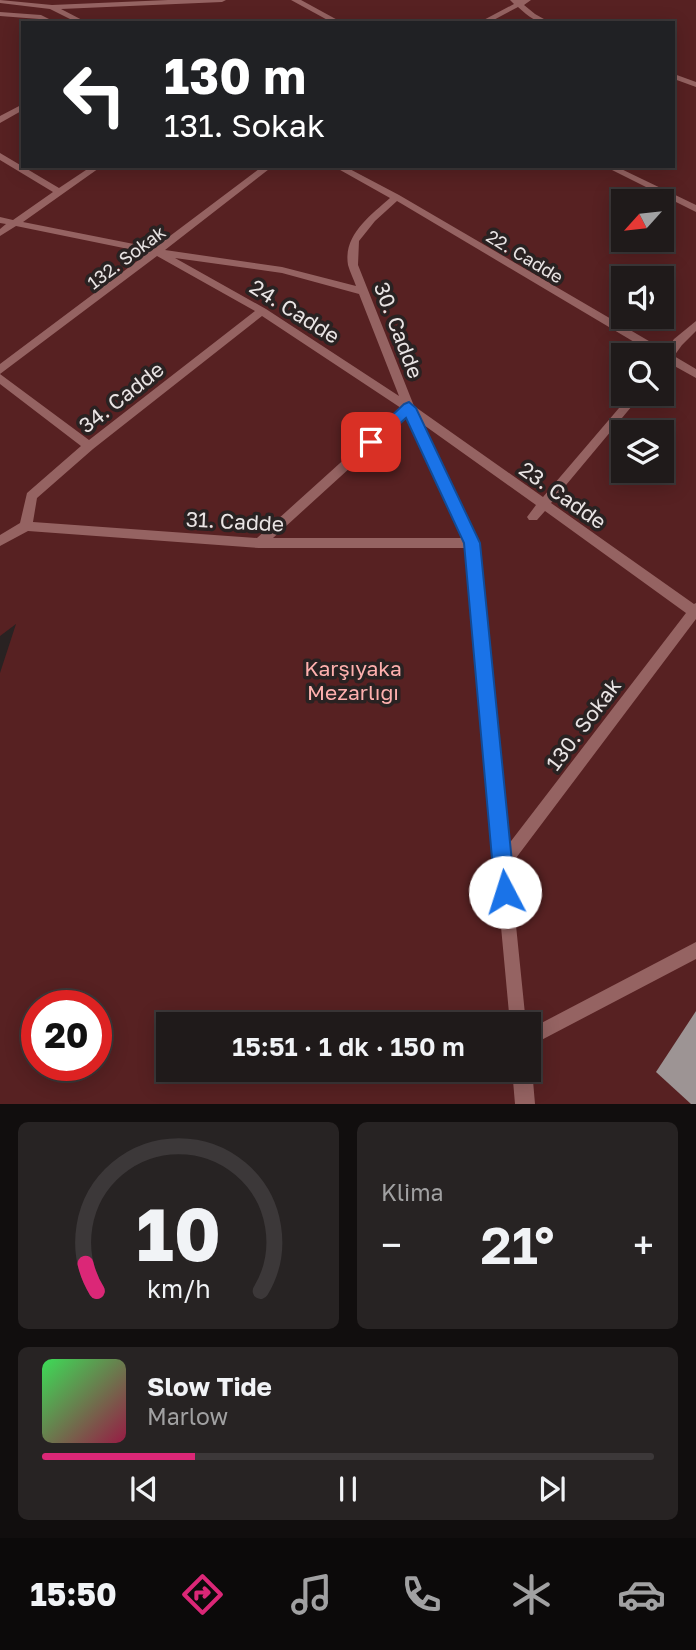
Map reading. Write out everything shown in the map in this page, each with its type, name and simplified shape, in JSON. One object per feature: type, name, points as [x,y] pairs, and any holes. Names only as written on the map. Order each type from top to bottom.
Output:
[{"type":"street","points":[[523,1082],[526,1104]]},
{"type":"lane","points":[[0,1],[52,7],[222,0]]},
{"type":"lane","points":[[295,0],[335,21]]},
{"type":"lane","points":[[485,21],[520,1],[532,16],[543,21]]},
{"type":"lane","points":[[52,7],[80,21]]},
{"type":"lane","points":[[0,14],[41,17],[49,21]]},
{"type":"lane","points":[[675,76],[696,85]]},
{"type":"lane","points":[[0,120],[21,107]]},
{"type":"lane","points":[[0,156],[60,192]]},
{"type":"lane","points":[[0,233],[17,224],[95,168]]},
{"type":"lane","name":"132. Sokak","points":[[0,370],[266,168]]},
{"type":"lane","name":"22. Cadde","points":[[341,168],[396,197],[635,343]]},
{"type":"lane","points":[[612,168],[696,209]]},
{"type":"lane","name":"30. Cadde","points":[[396,197],[372,219],[354,241],[354,265],[409,408],[472,543],[517,1012]]},
{"type":"lane","name":"24. Cadde","points":[[0,220],[159,252],[262,311],[409,408]]},
{"type":"lane","points":[[159,252],[282,270],[365,292]]},
{"type":"lane","name":"34. Cadde","points":[[26,527],[31,496],[89,446],[262,311]]},
{"type":"lane","points":[[674,348],[696,325]]},
{"type":"lane","name":"22. Cadde","points":[[674,365],[696,374]]},
{"type":"lane","points":[[0,378],[89,446]]},
{"type":"lane","points":[[533,517],[627,406]]},
{"type":"lane","points":[[259,543],[409,408]]},
{"type":"lane","name":"23. Cadde","points":[[409,408],[542,505],[695,611]]},
{"type":"lane","points":[[0,541],[26,527]]},
{"type":"lane","name":"31. Cadde","points":[[26,527],[259,543],[472,543]]},
{"type":"lane","name":"130. Sokak","points":[[502,865],[695,611]]},
{"type":"lane","points":[[541,1032],[696,950]]},
{"type":"green space","name":"Karşıyaka Mezarlığı","points":[[0,0],[696,0],[696,1104],[0,1104],[0,673],[16,624],[0,636]]},
{"type":"building","points":[[696,1011],[696,1104],[691,1104],[656,1072]]},
{"type":"route","points":[[371,442],[409,408],[472,543],[505,892]]}]
